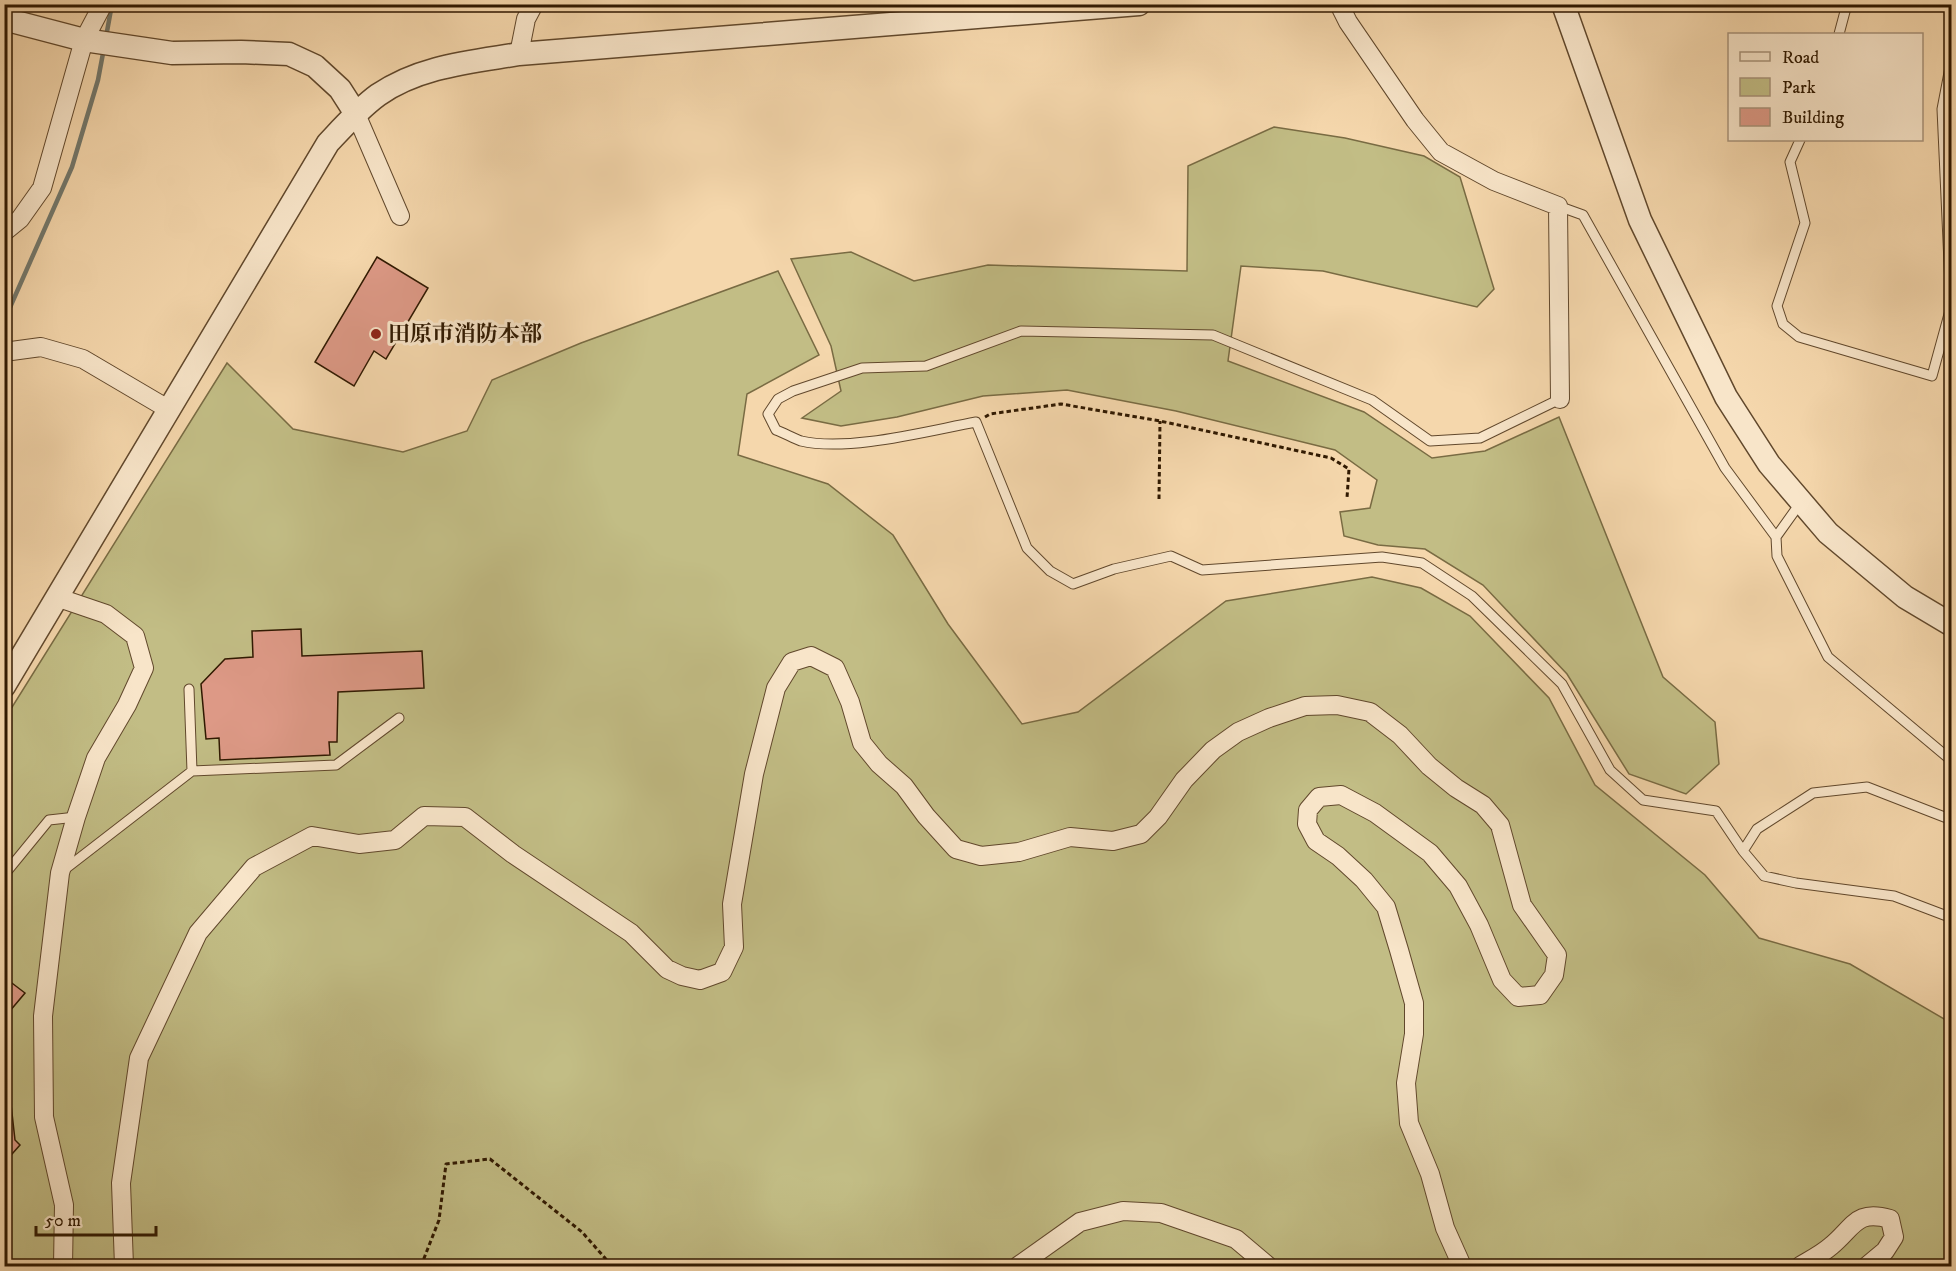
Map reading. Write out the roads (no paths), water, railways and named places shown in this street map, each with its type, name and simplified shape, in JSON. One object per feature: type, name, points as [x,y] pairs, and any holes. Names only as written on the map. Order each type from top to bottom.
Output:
[{"type":"street","points":[[4,232],[21,219],[42,188],[84,40],[103,4]]},
{"type":"street","points":[[519,54],[526,19],[534,4]]},
{"type":"street","points":[[4,686],[59,598],[168,409],[328,143],[356,114],[379,95],[416,76],[443,66],[519,54],[1139,4]]},
{"type":"street","points":[[1339,4],[1415,120],[1441,152],[1494,181],[1558,206],[1560,399]]},
{"type":"street","points":[[1563,4],[1640,220],[1726,397],[1769,464],[1827,533],[1905,597],[1952,625]]},
{"type":"street","points":[[4,19],[84,40],[172,52],[290,54],[315,66],[340,89],[356,114],[400,216]]},
{"type":"street","points":[[4,352],[41,347],[83,359],[168,409]]},
{"type":"street","points":[[59,598],[105,614],[135,636],[144,668],[128,705],[96,758],[60,873],[43,1016],[43,1039],[44,1118],[64,1205],[63,1266]]},
{"type":"street","points":[[124,1266],[121,1183],[139,1058],[198,933],[254,867],[312,836],[359,844],[395,840],[424,816],[465,817],[513,854],[631,933],[667,969],[682,976],[700,980],[722,972],[734,947],[732,904],[754,774],[776,688],[792,662],[811,656],[835,668],[850,702],[862,743],[879,764],[904,786],[926,816],[956,849],[981,856],[1019,852],[1070,837],[1113,841],[1141,834],[1158,817],[1184,780],[1213,750],[1238,732],[1269,717],[1305,706],[1337,705],[1370,712],[1400,735],[1429,766],[1456,788],[1483,805],[1500,825],[1522,905],[1557,955],[1554,975],[1540,995],[1518,997],[1502,980],[1479,925],[1458,886],[1430,853],[1375,813],[1341,795],[1319,797],[1308,810],[1307,824],[1316,841],[1338,856],[1364,879],[1386,907],[1414,1003],[1414,1034],[1406,1083],[1409,1123],[1430,1174],[1445,1228],[1462,1266]]},
{"type":"street","points":[[1018,1266],[1080,1222],[1123,1211],[1161,1213],[1236,1239],[1268,1266]]},
{"type":"street","points":[[1800,1266],[1831,1246],[1855,1221],[1874,1214],[1890,1219],[1894,1237],[1885,1251],[1867,1266]]},
{"type":"lane","points":[[1839,33],[1847,4]]},
{"type":"lane","points":[[1800,141],[1790,162],[1804,223],[1777,306],[1783,324],[1799,337],[1932,376],[1951,307],[1942,109],[1952,57]]},
{"type":"lane","points":[[1558,206],[1583,215],[1725,468],[1776,537],[1777,556],[1828,657],[1952,761]]},
{"type":"lane","points":[[1560,399],[1480,438],[1430,441],[1372,400],[1213,335],[1021,331],[926,366],[862,368],[793,391],[777,399],[768,414],[776,430],[801,440],[836,444],[886,438],[975,422],[1027,548],[1050,571],[1073,584],[1114,569],[1171,556],[1202,570],[1382,556],[1422,563],[1472,596],[1562,684],[1610,770],[1643,800],[1716,811],[1743,851],[1764,876],[1796,883],[1894,896],[1952,918]]},
{"type":"lane","points":[[1776,537],[1801,502]]},
{"type":"lane","points":[[189,689],[192,771]]},
{"type":"lane","points":[[60,873],[192,771],[336,765],[399,718]]},
{"type":"lane","points":[[1743,851],[1756,829],[1813,793],[1867,786],[1952,820]]},
{"type":"lane","points":[[4,875],[49,820],[76,817]]},
{"type":"waterway","points":[[106,37],[112,4]]},
{"type":"waterway","points":[[4,321],[72,167],[98,80],[104,48]]},
{"type":"place","name":"田原市消防本部","points":[[376,334]]}]
